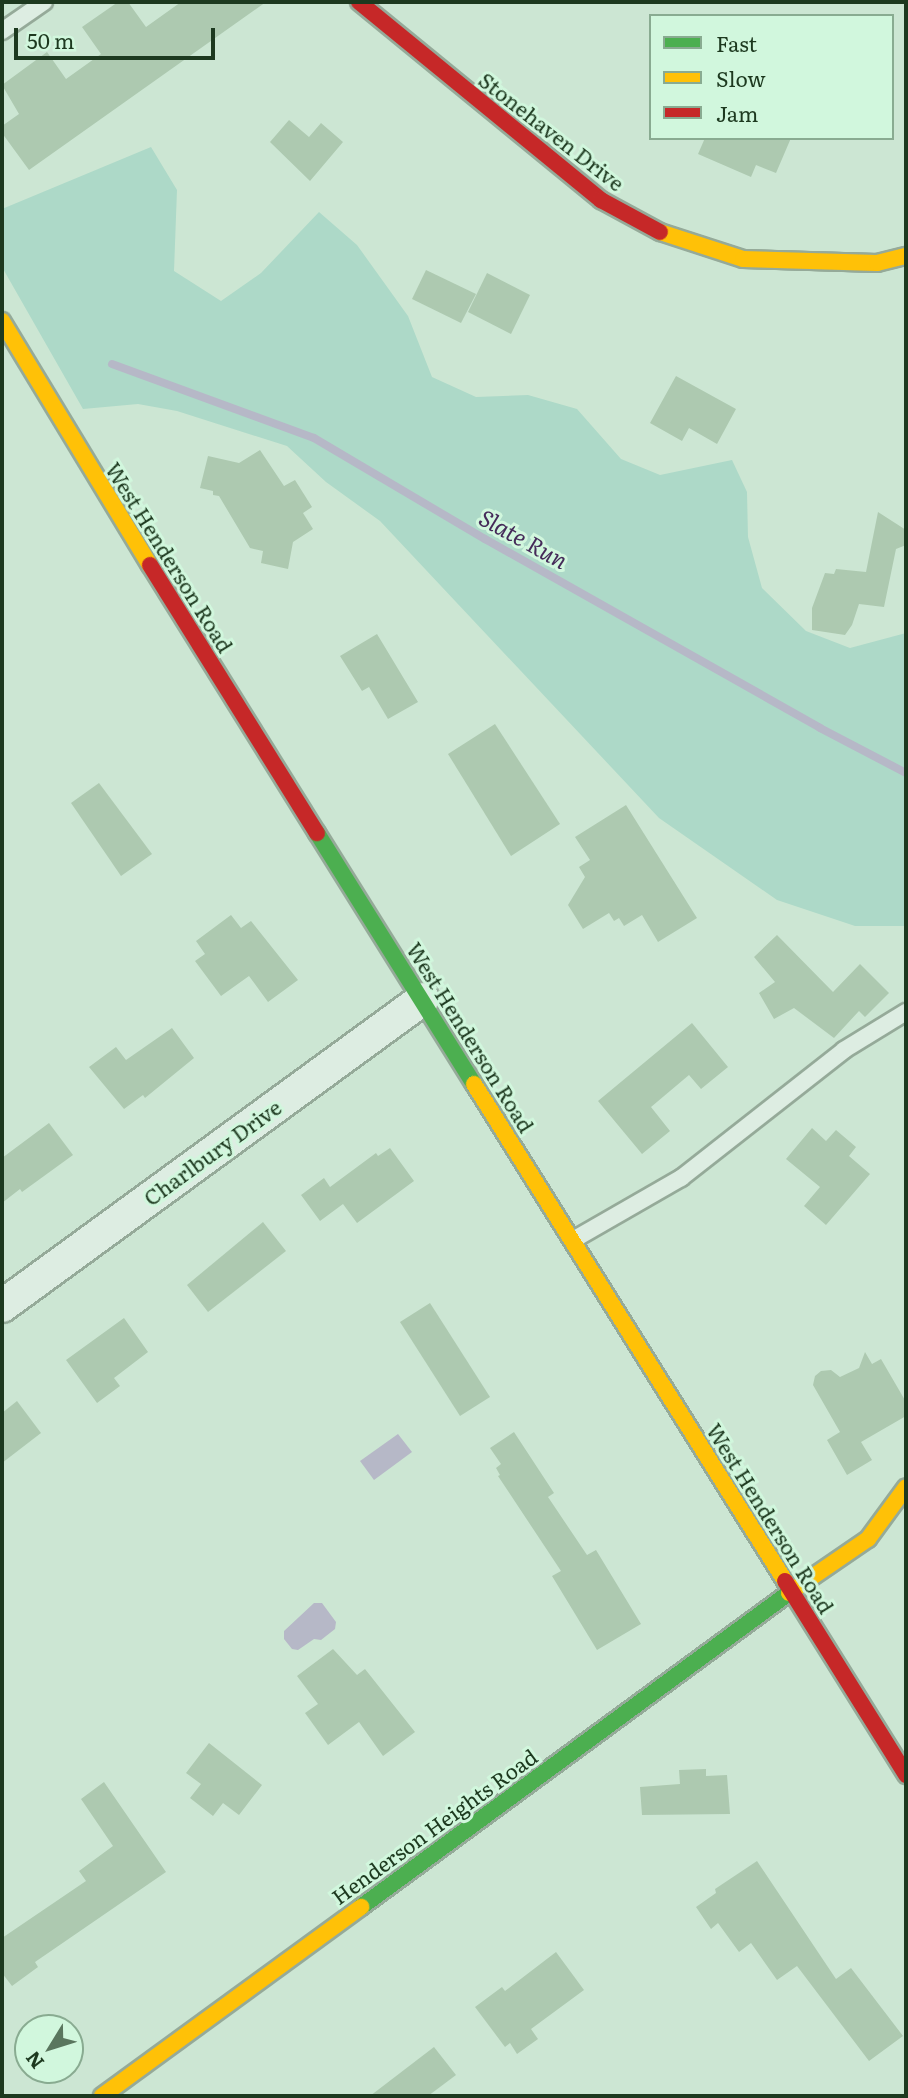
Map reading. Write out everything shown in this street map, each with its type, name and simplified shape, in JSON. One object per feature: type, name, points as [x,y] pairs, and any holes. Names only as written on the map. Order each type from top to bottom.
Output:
[{"type":"main road","name":"Stonehaven Drive","points":[[359,2],[601,200],[658,232],[743,259],[802,264],[877,263],[906,256]]},
{"type":"main road","name":"West Henderson Road","points":[[2,321],[103,490],[906,1775]]},
{"type":"main road","name":"Henderson Heights Road","points":[[102,2096],[792,1591],[868,1539],[906,1487]]},
{"type":"street","name":"Charlbury Drive","points":[[2,1306],[422,999]]},
{"type":"lane","points":[[2,31],[44,2]]},
{"type":"lane","points":[[573,1240],[681,1178],[844,1050],[906,1012]]},
{"type":"green space","points":[[151,147],[177,190],[174,271],[221,301],[261,273],[319,212],[357,245],[408,316],[432,377],[476,397],[528,395],[577,409],[621,459],[660,475],[732,460],[747,492],[748,537],[762,588],[806,631],[850,648],[906,633],[906,926],[855,926],[777,900],[659,818],[380,521],[326,482],[287,446],[177,411],[138,404],[83,409],[2,267],[2,209]]},
{"type":"water","points":[[398,1434],[412,1452],[374,1480],[360,1461]]},
{"type":"water","points":[[314,1603],[322,1603],[336,1622],[335,1629],[321,1640],[314,1639],[298,1650],[292,1649],[284,1639],[284,1631]]},
{"type":"building","points":[[118,2],[128,2],[146,27],[181,2],[266,2],[29,170],[2,133],[2,126],[19,114],[2,85],[47,52],[66,79],[101,54],[82,27]]},
{"type":"building","points":[[289,120],[309,137],[321,123],[343,142],[310,181],[270,142]]},
{"type":"building","points":[[704,140],[790,140],[776,173],[756,165],[751,177],[698,154]]},
{"type":"building","points":[[426,270],[476,294],[461,323],[412,299]]},
{"type":"building","points":[[487,273],[530,295],[511,334],[468,312]]},
{"type":"building","points":[[676,376],[736,409],[717,444],[689,428],[682,441],[650,423]]},
{"type":"building","points":[[260,450],[284,486],[295,480],[312,507],[303,513],[313,529],[293,542],[288,569],[261,563],[263,551],[250,548],[219,496],[213,495],[213,491],[200,488],[208,456],[239,463]]},
{"type":"building","points":[[878,512],[906,530],[906,545],[896,549],[884,607],[859,604],[852,625],[845,635],[812,630],[812,608],[825,573],[834,574],[836,569],[866,572]]},
{"type":"building","points":[[377,634],[418,702],[388,719],[369,687],[362,691],[340,656]]},
{"type":"building","points":[[495,724],[560,824],[511,856],[448,754]]},
{"type":"building","points":[[99,783],[152,854],[121,876],[71,803]]},
{"type":"building","points":[[626,805],[697,918],[658,942],[642,915],[624,926],[619,918],[614,921],[609,913],[583,929],[568,905],[585,877],[579,867],[590,860],[575,837]]},
{"type":"building","points":[[231,915],[241,928],[251,921],[298,980],[268,1002],[249,976],[221,996],[195,961],[205,954],[196,941]]},
{"type":"building","points":[[777,935],[833,992],[860,964],[889,993],[865,1017],[859,1011],[834,1038],[794,1008],[774,1019],[759,993],[775,982],[754,957]]},
{"type":"building","points":[[692,1023],[728,1067],[701,1089],[689,1075],[651,1107],[670,1131],[642,1154],[598,1101]]},
{"type":"building","points":[[172,1028],[194,1058],[145,1098],[143,1095],[124,1109],[89,1067],[116,1047],[126,1060]]},
{"type":"building","points":[[49,1123],[73,1155],[2,1203],[2,1158]]},
{"type":"building","points":[[812,1128],[826,1141],[836,1130],[856,1147],[849,1156],[870,1174],[826,1225],[804,1206],[820,1187],[786,1159]]},
{"type":"building","points":[[390,1148],[414,1181],[357,1223],[343,1204],[320,1221],[301,1195],[324,1178],[330,1187],[376,1153],[378,1156]]},
{"type":"building","points":[[263,1222],[286,1251],[208,1312],[187,1285]]},
{"type":"building","points":[[430,1303],[490,1397],[460,1416],[400,1322]]},
{"type":"building","points":[[124,1318],[148,1352],[114,1378],[120,1386],[97,1403],[66,1360]]},
{"type":"building","points":[[865,1352],[872,1364],[881,1359],[906,1402],[906,1416],[861,1442],[872,1460],[847,1475],[827,1440],[840,1432],[813,1385],[815,1376],[821,1371],[831,1370],[840,1377],[859,1368]]},
{"type":"building","points":[[17,1401],[41,1433],[2,1463],[2,1413]]},
{"type":"building","points":[[514,1432],[554,1493],[548,1497],[587,1555],[596,1550],[641,1624],[597,1650],[552,1576],[561,1571],[498,1476],[500,1475],[496,1468],[501,1464],[490,1448]]},
{"type":"building","points":[[333,1649],[357,1675],[365,1669],[415,1732],[383,1756],[359,1722],[328,1745],[305,1713],[318,1704],[297,1676]]},
{"type":"building","points":[[209,1743],[262,1785],[239,1815],[223,1803],[213,1816],[190,1798],[201,1784],[186,1773]]},
{"type":"building","points":[[706,1769],[706,1776],[727,1775],[730,1814],[642,1815],[640,1787],[680,1784],[679,1770]]},
{"type":"building","points":[[104,1782],[166,1872],[35,1962],[38,1967],[12,1986],[2,1973],[2,1938],[86,1881],[79,1871],[113,1846],[81,1799]]},
{"type":"building","points":[[757,1861],[836,1979],[851,1968],[903,2036],[869,2061],[797,1966],[777,1980],[751,1943],[739,1952],[718,1923],[711,1929],[696,1907],[716,1893],[715,1889]]},
{"type":"building","points":[[556,1952],[584,1990],[531,2029],[538,2039],[517,2054],[510,2043],[505,2047],[475,2007],[502,1987],[505,1991]]},
{"type":"building","points":[[434,2047],[456,2075],[428,2096],[370,2096]]},
{"type":"waterway","name":"Slate Run","points":[[112,364],[314,438],[485,539],[820,728],[906,773]]},
{"type":"traffic: fast","points":[[317,833],[474,1084]]},
{"type":"traffic: fast","points":[[361,1907],[789,1593]]},
{"type":"traffic: slow","points":[[660,232],[743,259],[877,263],[906,256]]},
{"type":"traffic: slow","points":[[2,321],[150,565]]},
{"type":"traffic: slow","points":[[474,1084],[785,1581]]},
{"type":"traffic: slow","points":[[789,1593],[868,1539],[906,1487]]},
{"type":"traffic: slow","points":[[102,2096],[361,1907]]},
{"type":"traffic: jam","points":[[359,2],[601,200],[660,232]]},
{"type":"traffic: jam","points":[[150,565],[317,833]]},
{"type":"traffic: jam","points":[[785,1581],[906,1775]]}]
